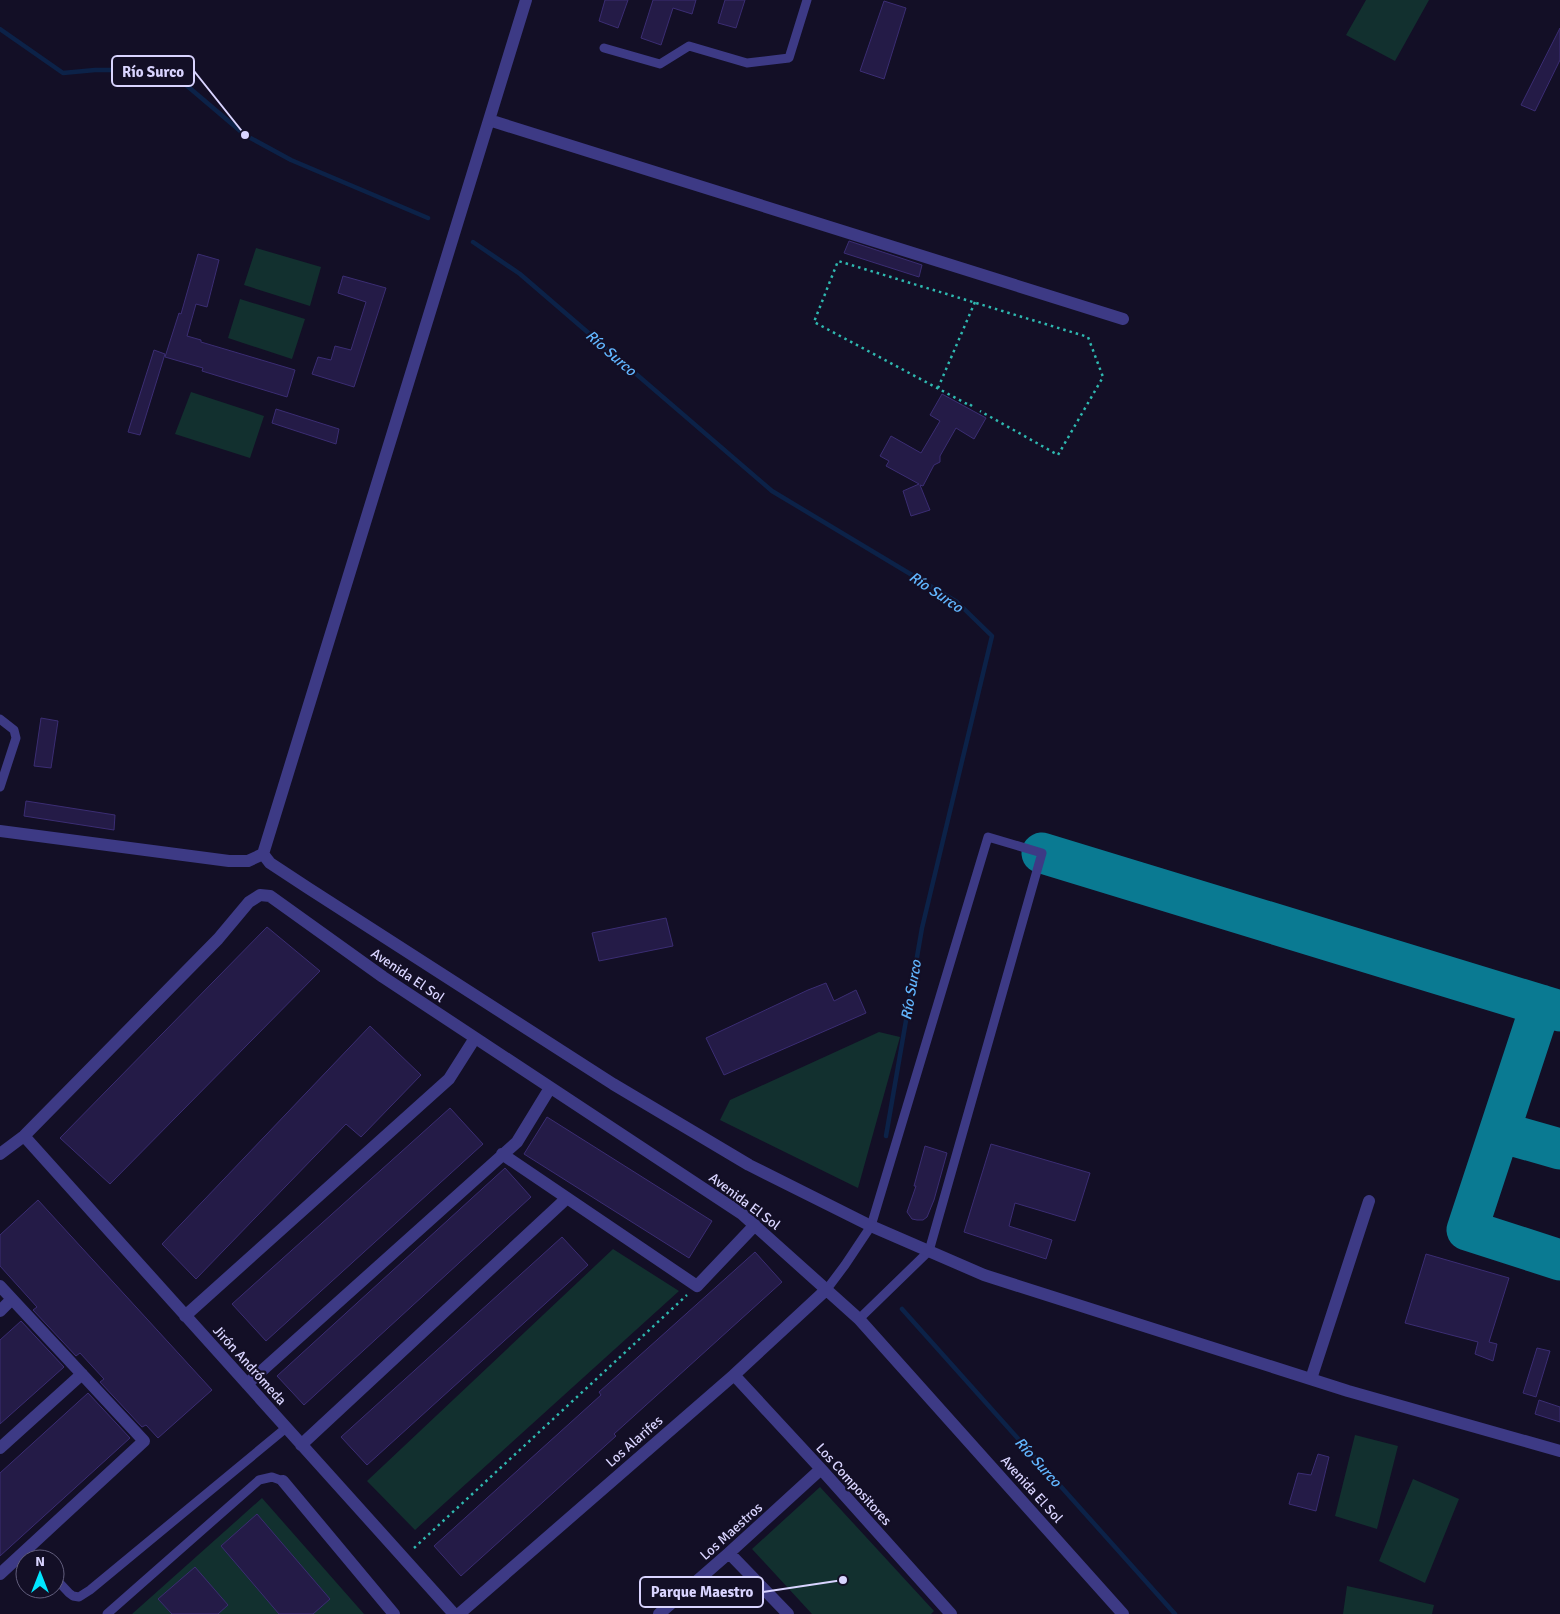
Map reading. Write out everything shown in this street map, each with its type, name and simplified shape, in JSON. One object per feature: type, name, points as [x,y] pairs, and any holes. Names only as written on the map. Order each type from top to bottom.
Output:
[{"type":"street","points":[[0,831],[229,862],[248,862],[263,854],[526,0]]},
{"type":"street","points":[[489,120],[1123,319]]},
{"type":"street","points":[[263,854],[270,863],[308,888],[613,1084],[749,1165],[871,1226],[984,1275],[1311,1379],[1560,1451]]},
{"type":"street","name":"Avenida El Sol","points":[[24,1136],[218,938],[248,902],[260,895],[275,898],[352,955],[550,1088],[717,1196],[755,1225],[859,1319],[1123,1614]]},
{"type":"street","points":[[185,1316],[449,1079],[475,1038]]},
{"type":"street","points":[[247,1384],[517,1142],[550,1088]]},
{"type":"street","points":[[0,1154],[24,1136]]},
{"type":"street","name":"Jirón Andrómeda","points":[[24,1136],[454,1614]]},
{"type":"street","points":[[502,1154],[697,1286],[755,1225]]},
{"type":"street","points":[[301,1445],[567,1198]]},
{"type":"street","points":[[1311,1379],[1369,1201]]},
{"type":"street","points":[[0,1286],[144,1441],[0,1574]]},
{"type":"street","name":"Los Alarifes","points":[[459,1614],[734,1375],[827,1289]]},
{"type":"street","points":[[0,1311],[12,1299]]},
{"type":"street","points":[[0,1448],[82,1374]]},
{"type":"street","name":"Los Compositores","points":[[734,1375],[822,1469],[951,1614]]},
{"type":"street","name":"Los Maestros","points":[[659,1614],[822,1469]]},
{"type":"street","points":[[283,1481],[394,1614]]},
{"type":"street","points":[[729,1553],[788,1614]]},
{"type":"lane","points":[[604,48],[660,64],[689,46],[747,63],[790,58],[807,0]]},
{"type":"lane","points":[[0,719],[14,730],[16,738],[0,787]]},
{"type":"lane","points":[[827,1289],[871,1226],[988,837],[1042,852],[929,1252],[859,1319]]},
{"type":"lane","points":[[65,1588],[73,1596],[79,1597],[90,1590],[286,1428]]},
{"type":"lane","points":[[107,1614],[259,1480],[272,1477],[283,1481]]},
{"type":"path","points":[[972,406],[814,322],[838,261],[1088,337],[1103,377],[1058,455],[980,411]]},
{"type":"path","points":[[938,388],[975,302]]},
{"type":"path","points":[[403,1558],[697,1286]]},
{"type":"green space","points":[[1366,0],[1429,0],[1395,61],[1346,35]]},
{"type":"green space","points":[[256,248],[321,267],[310,306],[244,285]]},
{"type":"green space","points":[[240,299],[305,319],[292,359],[228,338]]},
{"type":"green space","points":[[191,392],[264,416],[250,458],[175,434]]},
{"type":"green space","points":[[879,1032],[900,1037],[858,1188],[720,1120],[730,1100]]},
{"type":"green space","points":[[613,1249],[679,1291],[415,1530],[367,1481]]},
{"type":"green space","points":[[1355,1435],[1398,1446],[1377,1529],[1335,1516]]},
{"type":"green space","points":[[1413,1479],[1459,1499],[1425,1583],[1379,1561]]},
{"type":"green space","points":[[820,1487],[934,1611],[931,1614],[812,1614],[752,1549]]},
{"type":"green space","points":[[262,1498],[364,1614],[132,1614]]},
{"type":"green space","points":[[1347,1586],[1434,1605],[1432,1614],[1343,1614]]},
{"type":"building","points":[[605,0],[628,0],[618,28],[599,21]]},
{"type":"building","points":[[653,0],[696,0],[692,14],[673,8],[661,45],[641,38]]},
{"type":"building","points":[[725,0],[745,0],[736,28],[718,23]]},
{"type":"building","points":[[884,1],[906,8],[884,79],[860,71]]},
{"type":"building","points":[[1560,28],[1560,60],[1535,111],[1521,105]]},
{"type":"building","points":[[849,241],[922,265],[919,277],[844,253]]},
{"type":"building","points":[[198,254],[219,260],[207,307],[196,304],[187,336],[201,340],[201,342],[295,370],[287,397],[202,371],[203,368],[165,357],[179,313],[181,314]]},
{"type":"building","points":[[343,276],[386,288],[354,387],[312,374],[318,357],[331,360],[335,346],[351,350],[366,302],[338,293]]},
{"type":"building","points":[[154,350],[165,354],[140,435],[128,432]]},
{"type":"building","points":[[942,394],[986,418],[974,439],[956,428],[940,456],[940,462],[934,465],[923,486],[920,485],[930,510],[911,516],[903,491],[919,484],[886,466],[889,461],[880,456],[891,436],[921,453],[940,421],[930,415]]},
{"type":"building","points":[[276,409],[339,429],[336,444],[272,423]]},
{"type":"building","points":[[41,718],[58,721],[51,768],[34,766]]},
{"type":"building","points":[[26,801],[115,815],[114,830],[24,816]]},
{"type":"building","points":[[666,918],[673,946],[599,961],[592,933]]},
{"type":"building","points":[[267,927],[320,971],[110,1184],[60,1138]]},
{"type":"building","points":[[826,983],[834,1001],[856,990],[866,1013],[724,1075],[706,1038]]},
{"type":"building","points":[[370,1026],[421,1075],[361,1137],[346,1124],[196,1279],[162,1244]]},
{"type":"building","points":[[450,1108],[483,1144],[266,1341],[232,1304]]},
{"type":"building","points":[[547,1117],[712,1221],[689,1258],[524,1154]]},
{"type":"building","points":[[991,1144],[1090,1173],[1075,1221],[1015,1203],[1009,1226],[1052,1240],[1046,1259],[964,1232]]},
{"type":"building","points":[[925,1146],[947,1153],[934,1200],[927,1217],[923,1220],[917,1220],[912,1219],[907,1212],[916,1186],[914,1186]]},
{"type":"building","points":[[505,1168],[531,1197],[304,1405],[277,1376]]},
{"type":"building","points":[[38,1200],[212,1390],[158,1438],[146,1425],[142,1427],[100,1382],[104,1379],[80,1353],[76,1356],[33,1310],[37,1307],[0,1266],[0,1235]]},
{"type":"building","points":[[562,1237],[588,1265],[367,1465],[341,1437]]},
{"type":"building","points":[[755,1252],[782,1282],[461,1576],[434,1546],[601,1395],[599,1392]]},
{"type":"building","points":[[1426,1254],[1509,1278],[1489,1342],[1497,1344],[1493,1361],[1475,1354],[1478,1342],[1405,1323]]},
{"type":"building","points":[[21,1321],[64,1367],[0,1424],[0,1340]]},
{"type":"building","points":[[1537,1348],[1550,1351],[1536,1397],[1523,1393]]},
{"type":"building","points":[[88,1393],[130,1438],[0,1556],[0,1473]]},
{"type":"building","points":[[1539,1400],[1560,1407],[1560,1422],[1535,1414]]},
{"type":"building","points":[[1318,1454],[1329,1457],[1316,1511],[1289,1504],[1298,1473],[1311,1475]]},
{"type":"building","points":[[257,1514],[330,1599],[313,1614],[279,1614],[221,1546]]},
{"type":"building","points":[[195,1567],[228,1605],[218,1614],[172,1614],[158,1599]]},
{"type":"waterway","name":"Río Surco","points":[[0,29],[63,73],[95,70],[158,70],[179,79],[245,135],[291,160],[428,218]]},
{"type":"waterway","name":"Río Surco","points":[[473,242],[520,274],[772,491],[957,602],[992,636],[922,928],[886,1136]]},
{"type":"waterway","name":"Río Surco","points":[[902,1309],[1175,1614]]},
{"type":"taxiway","points":[[1042,853],[1560,1011]]},
{"type":"taxiway","points":[[1541,1005],[1467,1230],[1560,1260]]},
{"type":"taxiway","points":[[1500,1132],[1560,1149]]},
{"type":"place","name":"Río Surco","points":[[245,135]]},
{"type":"place","name":"Parque Maestro","points":[[843,1580]]}]
